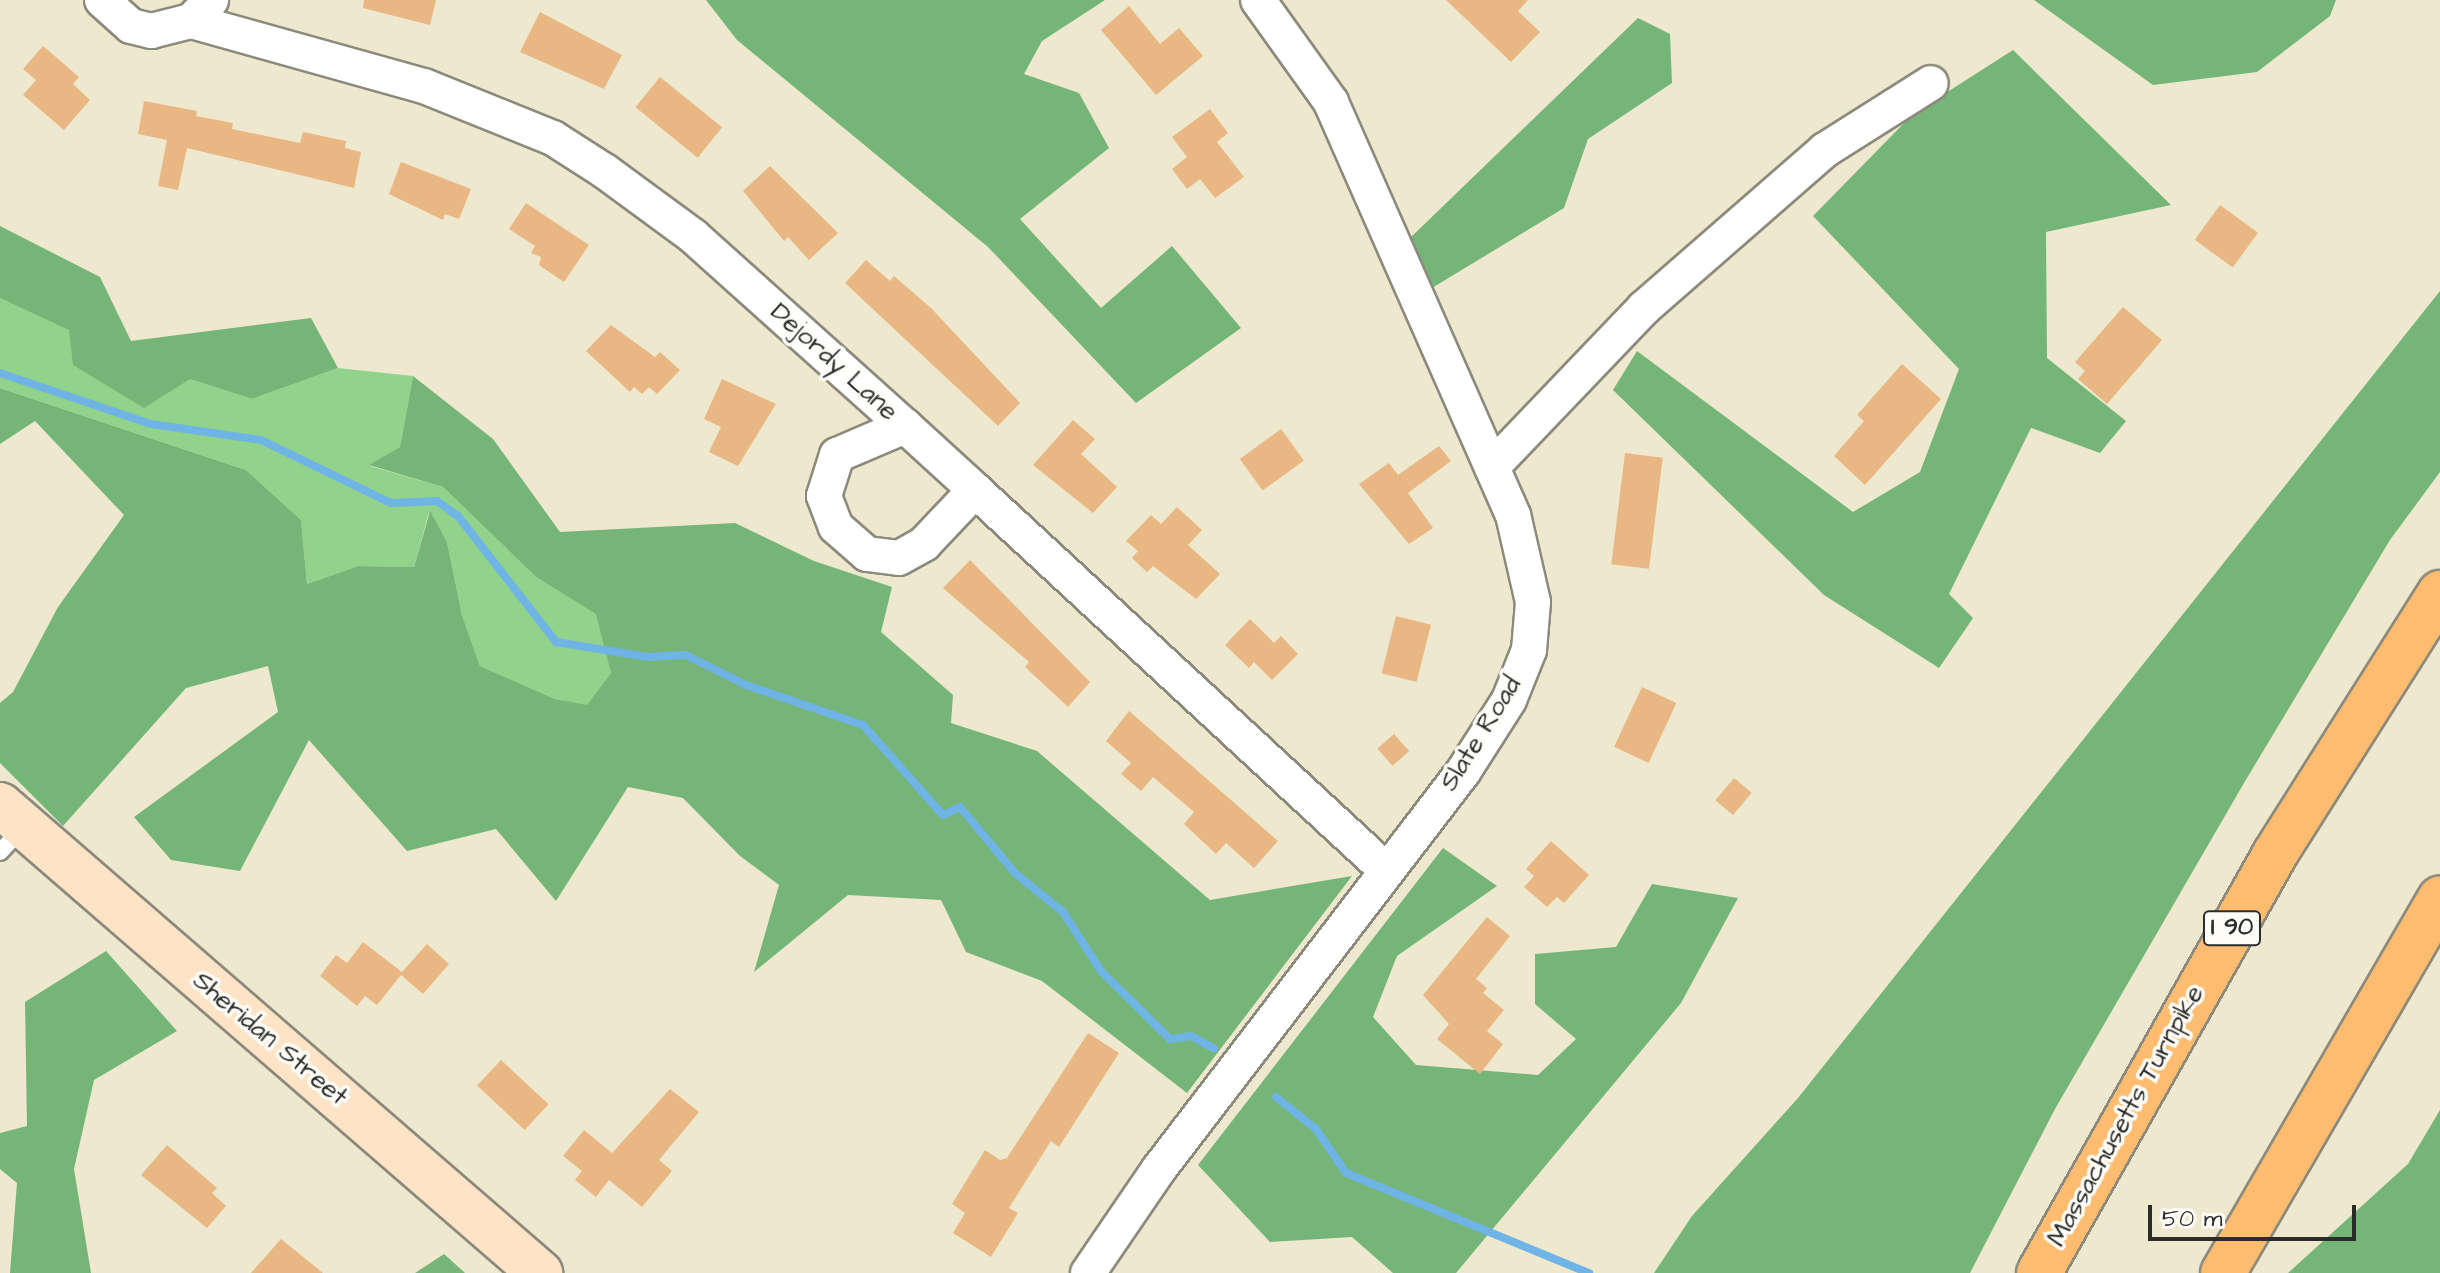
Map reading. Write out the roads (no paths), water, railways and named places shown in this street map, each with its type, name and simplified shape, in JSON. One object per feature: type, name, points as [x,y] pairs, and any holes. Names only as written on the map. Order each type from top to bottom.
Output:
[{"type":"highway","name":"Massachusetts Turnpike","points":[[2039,1273],[2275,854],[2440,593]]},
{"type":"highway","points":[[2223,1273],[2440,898]]},
{"type":"street","name":"Dejordy Lane","points":[[102,0],[114,14],[141,28],[172,29],[201,11],[424,86],[553,138],[693,236],[905,426],[837,455],[824,496],[836,527],[867,554],[899,558],[924,544],[975,490]]},
{"type":"street","name":"Slate Road","points":[[1088,1273],[1159,1169],[1463,772],[1509,700],[1529,650],[1533,602],[1513,515],[1331,102],[1258,0]]},
{"type":"street","points":[[1492,467],[1656,297],[1825,150],[1931,83]]},
{"type":"street","points":[[905,426],[1386,870]]},
{"type":"street","name":"Sheridan Street","points":[[8,828],[540,1273]]},
{"type":"waterway","points":[[0,373],[151,424],[261,440],[391,503],[437,501],[458,516],[556,642],[648,657],[686,655],[746,685],[863,725],[943,815],[960,807],[1015,873],[1063,912],[1101,971],[1170,1039],[1191,1036],[1214,1049]]},
{"type":"waterway","points":[[1276,1097],[1316,1129],[1346,1173],[1589,1273]]}]
